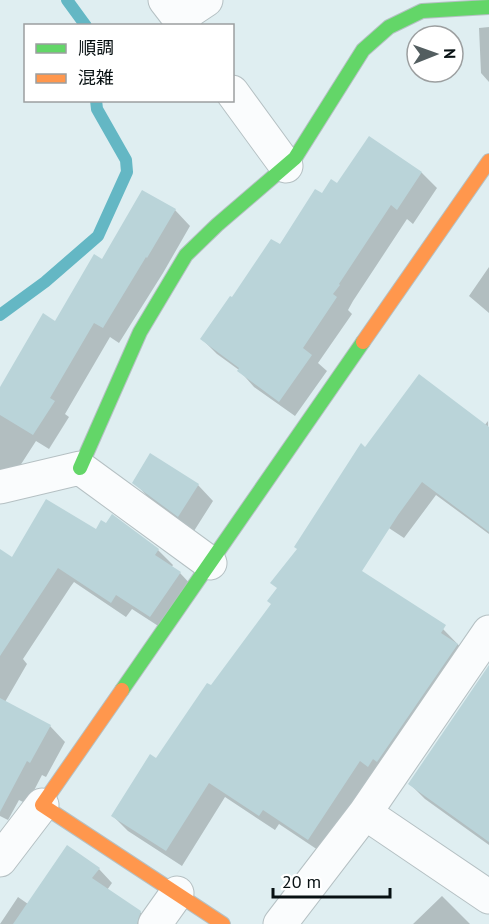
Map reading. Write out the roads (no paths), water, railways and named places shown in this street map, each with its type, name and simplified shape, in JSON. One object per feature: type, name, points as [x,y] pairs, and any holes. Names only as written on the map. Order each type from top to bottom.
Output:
[{"type":"street","points":[[176,14],[206,0]]},
{"type":"street","points":[[80,468],[140,332],[186,255],[217,225],[295,158],[363,50],[389,27],[422,11],[489,7]]},
{"type":"street","points":[[234,95],[286,166]]},
{"type":"street","points":[[0,860],[42,805],[489,161]]},
{"type":"street","points":[[0,487],[80,468],[210,563]]},
{"type":"street","points":[[280,924],[365,813],[489,632]]},
{"type":"street","points":[[42,805],[223,924]]},
{"type":"street","points":[[365,813],[489,897]]},
{"type":"street","points":[[155,924],[177,893]]},
{"type":"waterway","points":[[67,0],[85,24]]},
{"type":"waterway","points":[[0,315],[45,282],[98,236],[127,172],[126,160],[97,109],[96,102]]}]
